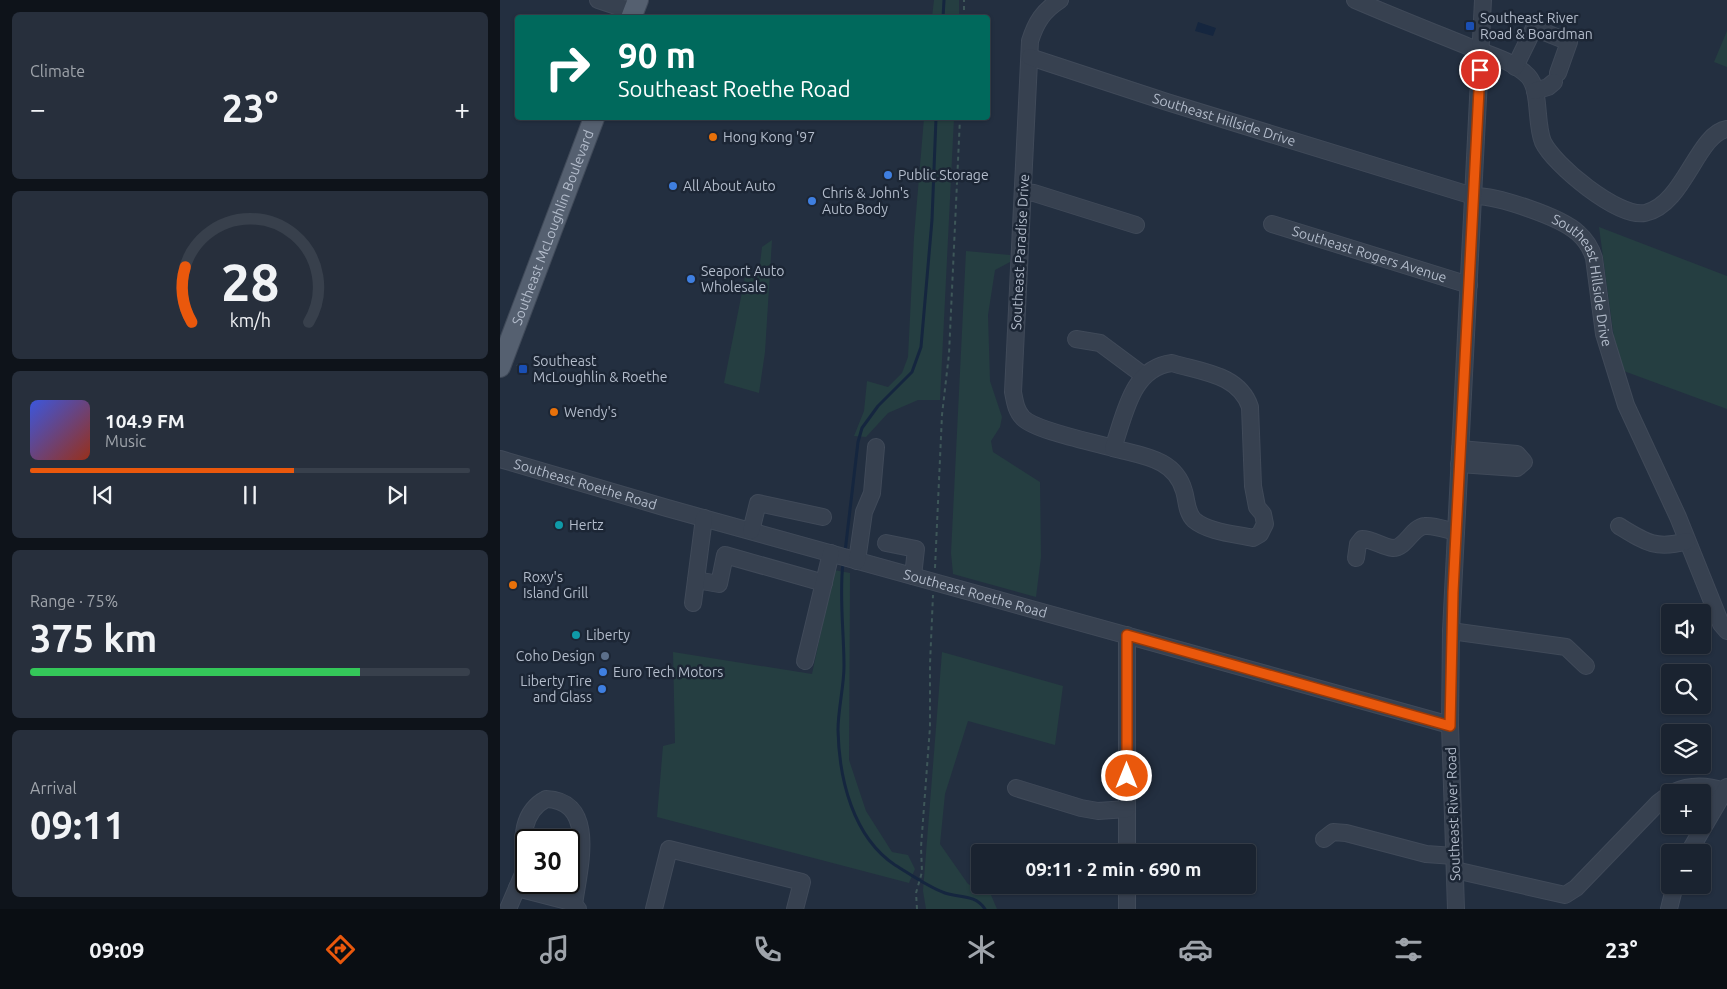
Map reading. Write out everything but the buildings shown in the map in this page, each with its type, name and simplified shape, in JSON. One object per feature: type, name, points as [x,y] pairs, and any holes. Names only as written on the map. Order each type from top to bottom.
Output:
[{"type":"main road","name":"Southeast McLoughlin Boulevard","points":[[500,367],[593,120]]},
{"type":"street","points":[[598,0],[634,10]]},
{"type":"street","name":"Southeast Paradise Drive","points":[[1060,0],[1047,8],[1036,24],[1030,41],[1013,392],[1015,406],[1023,418],[1035,426],[1159,460],[1171,467],[1177,474],[1184,490],[1188,510],[1194,519],[1207,527],[1253,538],[1260,534],[1265,524],[1263,514],[1257,507],[1252,486],[1250,416],[1247,398],[1237,385],[1223,378],[1172,363],[1161,364],[1143,375]]},
{"type":"street","points":[[1355,0],[1515,67],[1530,78],[1535,91],[1537,122],[1549,152],[1557,161],[1604,199],[1628,212],[1643,213],[1658,209],[1672,195],[1710,141],[1721,130],[1727,129]]},
{"type":"street","name":"Southeast River Road","points":[[1456,909],[1450,726],[1452,631],[1483,0]]},
{"type":"street","points":[[1515,67],[1534,28],[1569,42],[1556,77],[1548,87],[1535,91]]},
{"type":"street","name":"Southeast Hillside Drive","points":[[1030,57],[1167,102],[1473,196],[1487,195],[1560,221],[1578,233],[1592,250],[1604,334],[1626,405],[1687,541],[1718,618],[1727,631]]},
{"type":"street","points":[[1023,192],[1034,193],[1136,225]]},
{"type":"street","name":"Southeast Rogers Avenue","points":[[1272,224],[1468,285]]},
{"type":"street","points":[[1076,339],[1100,343],[1143,375],[1136,386],[1113,448]]},
{"type":"street","points":[[857,560],[864,512],[872,493],[876,447]]},
{"type":"street","name":"Southeast Roethe Road","points":[[500,459],[704,518],[1450,726]]},
{"type":"street","points":[[751,531],[758,503],[823,516]]},
{"type":"street","points":[[693,602],[704,518]]},
{"type":"street","points":[[1356,558],[1355,550],[1362,539],[1369,539],[1393,548],[1424,526],[1456,532]]},
{"type":"street","points":[[1619,526],[1649,544],[1660,546],[1687,541]]},
{"type":"street","points":[[886,543],[916,549],[913,576]]},
{"type":"street","points":[[805,661],[830,553]]},
{"type":"street","points":[[696,580],[719,584],[725,555],[824,583]]},
{"type":"street","points":[[1452,631],[1566,647],[1586,666]]},
{"type":"street","points":[[1127,635],[1127,844]]},
{"type":"street","points":[[1695,844],[1726,789],[1711,787]]},
{"type":"street","points":[[1016,788],[1081,808],[1098,811],[1127,809]]},
{"type":"street","points":[[524,829],[531,811],[539,802],[546,799],[554,799],[570,807],[578,815],[582,834],[580,843]]},
{"type":"street","points":[[1324,838],[1333,832],[1346,833],[1564,894],[1576,888],[1661,801]]},
{"type":"street","points":[[654,909],[670,849],[802,882],[795,909]]},
{"type":"street","points":[[512,908],[516,894]]},
{"type":"street","points":[[529,894],[544,902],[576,907],[575,894]]},
{"type":"street","points":[[1127,894],[1127,909]]},
{"type":"street","points":[[1669,909],[1673,894]]},
{"type":"path","points":[[964,0],[964,15]]},
{"type":"path","points":[[935,572],[942,415],[948,354],[960,120]]},
{"type":"path","points":[[917,909],[918,886],[922,874],[921,847],[929,745],[934,593]]},
{"type":"green space","points":[[934,0],[959,0],[959,15],[932,15]]},
{"type":"green space","points":[[1727,31],[1727,67],[1714,62]]},
{"type":"green space","points":[[924,120],[954,120],[940,400],[918,400],[888,413],[866,437],[854,436],[864,411],[867,381],[888,387],[902,373],[908,357],[914,237]]},
{"type":"green space","points":[[1599,227],[1727,276],[1727,409],[1621,370],[1614,338]]},
{"type":"green space","points":[[772,240],[765,352],[759,393],[724,383],[745,277],[759,272],[762,247]]},
{"type":"green space","points":[[966,251],[1010,255],[1010,262],[995,270],[988,315],[990,381],[1002,417],[1000,427],[991,441],[993,452],[1040,482],[1041,557],[1036,597],[953,574],[951,553]]},
{"type":"green space","points":[[834,570],[850,573],[849,760],[866,811],[892,852],[908,855],[915,869],[909,883],[657,817],[663,746],[675,743],[673,652],[812,674]]},
{"type":"green space","points":[[942,652],[1063,686],[1055,745],[968,721],[945,794],[940,844],[968,884],[971,885],[971,894],[991,895],[997,909],[926,909],[923,891]]},
{"type":"water","points":[[1198,22],[1216,28],[1213,36],[1195,31]]},
{"type":"waterway","points":[[943,15],[944,0]]},
{"type":"waterway","points":[[845,552],[858,442],[862,428],[878,406],[912,372],[921,347],[932,220],[936,120]]},
{"type":"waterway","points":[[843,563],[844,666],[838,730],[841,768],[851,805],[869,839],[895,865],[945,893],[977,901],[985,909]]},
{"type":"place","name":"Southeast River Road & Boardman","points":[[1470,26]]},
{"type":"place","name":"Hong Kong '97","points":[[713,137]]},
{"type":"place","name":"Public Storage","points":[[888,175]]},
{"type":"place","name":"All About Auto","points":[[673,186]]},
{"type":"place","name":"Chris & John's Auto Body","points":[[812,201]]},
{"type":"place","name":"Seaport Auto Wholesale","points":[[691,279]]},
{"type":"place","name":"Southeast McLoughlin & Roethe","points":[[523,369]]},
{"type":"place","name":"Wendy's","points":[[554,412]]},
{"type":"place","name":"Hertz","points":[[559,525]]},
{"type":"place","name":"Roxy's Island Grill","points":[[513,585]]},
{"type":"place","name":"Liberty","points":[[576,635]]},
{"type":"place","name":"Coho Design","points":[[605,656]]},
{"type":"place","name":"Euro Tech Motors","points":[[603,672]]},
{"type":"place","name":"Liberty Tire and Glass","points":[[602,689]]},
{"type":"route","points":[[1127,776],[1127,635],[1450,726],[1453,592],[1480,70]]}]
